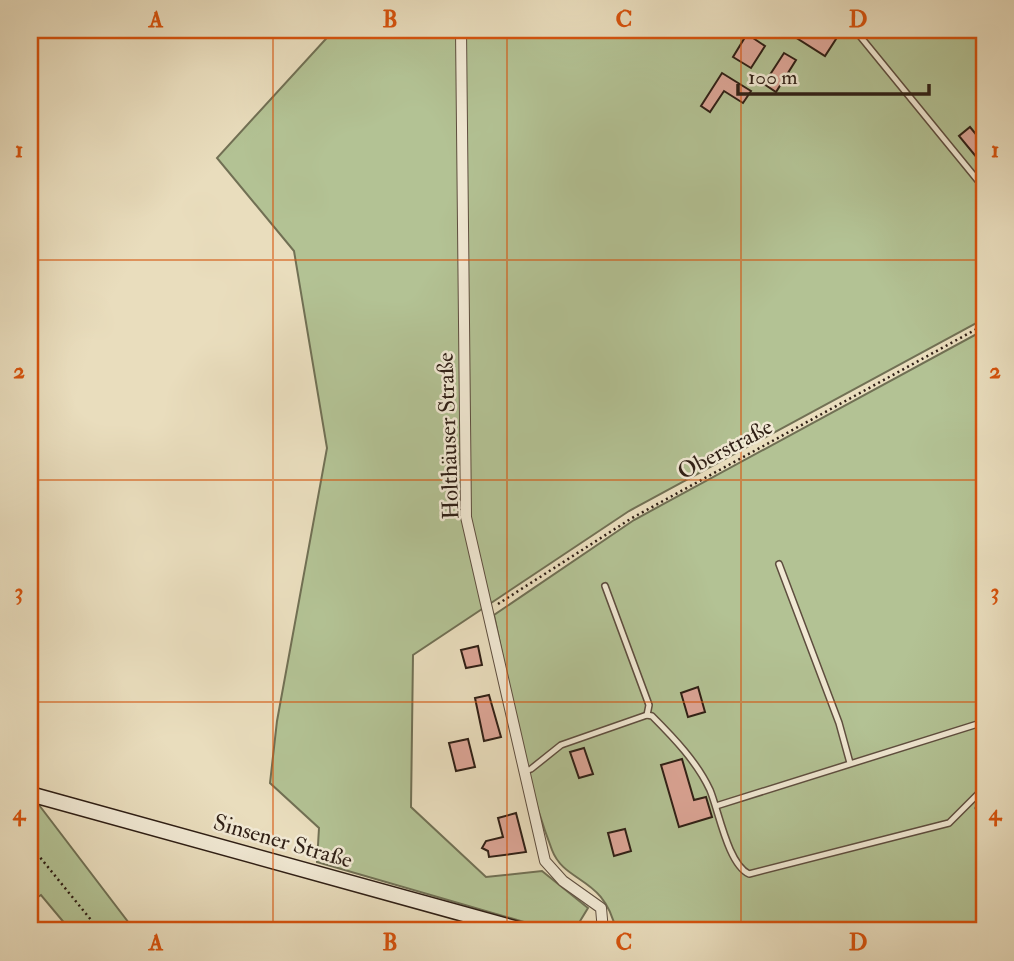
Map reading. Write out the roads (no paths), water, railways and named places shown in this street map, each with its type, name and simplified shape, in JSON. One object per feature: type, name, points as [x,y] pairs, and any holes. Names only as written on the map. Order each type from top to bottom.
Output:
[{"type":"main road","name":"Sinsener Straße","points":[[30,794],[525,931]]},
{"type":"street","name":"Holthäuser Straße","points":[[461,30],[466,517],[545,861],[563,881],[601,908],[603,931]]},
{"type":"lane","points":[[855,30],[984,188]]},
{"type":"lane","points":[[779,564],[839,723],[850,763]]},
{"type":"lane","points":[[605,586],[649,705],[647,715]]},
{"type":"lane","points":[[523,772],[531,769],[561,745],[647,715]]},
{"type":"lane","points":[[647,715],[686,752],[709,789],[735,861],[749,874],[949,823],[984,788]]},
{"type":"lane","points":[[716,806],[984,722]]},
{"type":"waterway","points":[[976,808],[984,806]]}]
